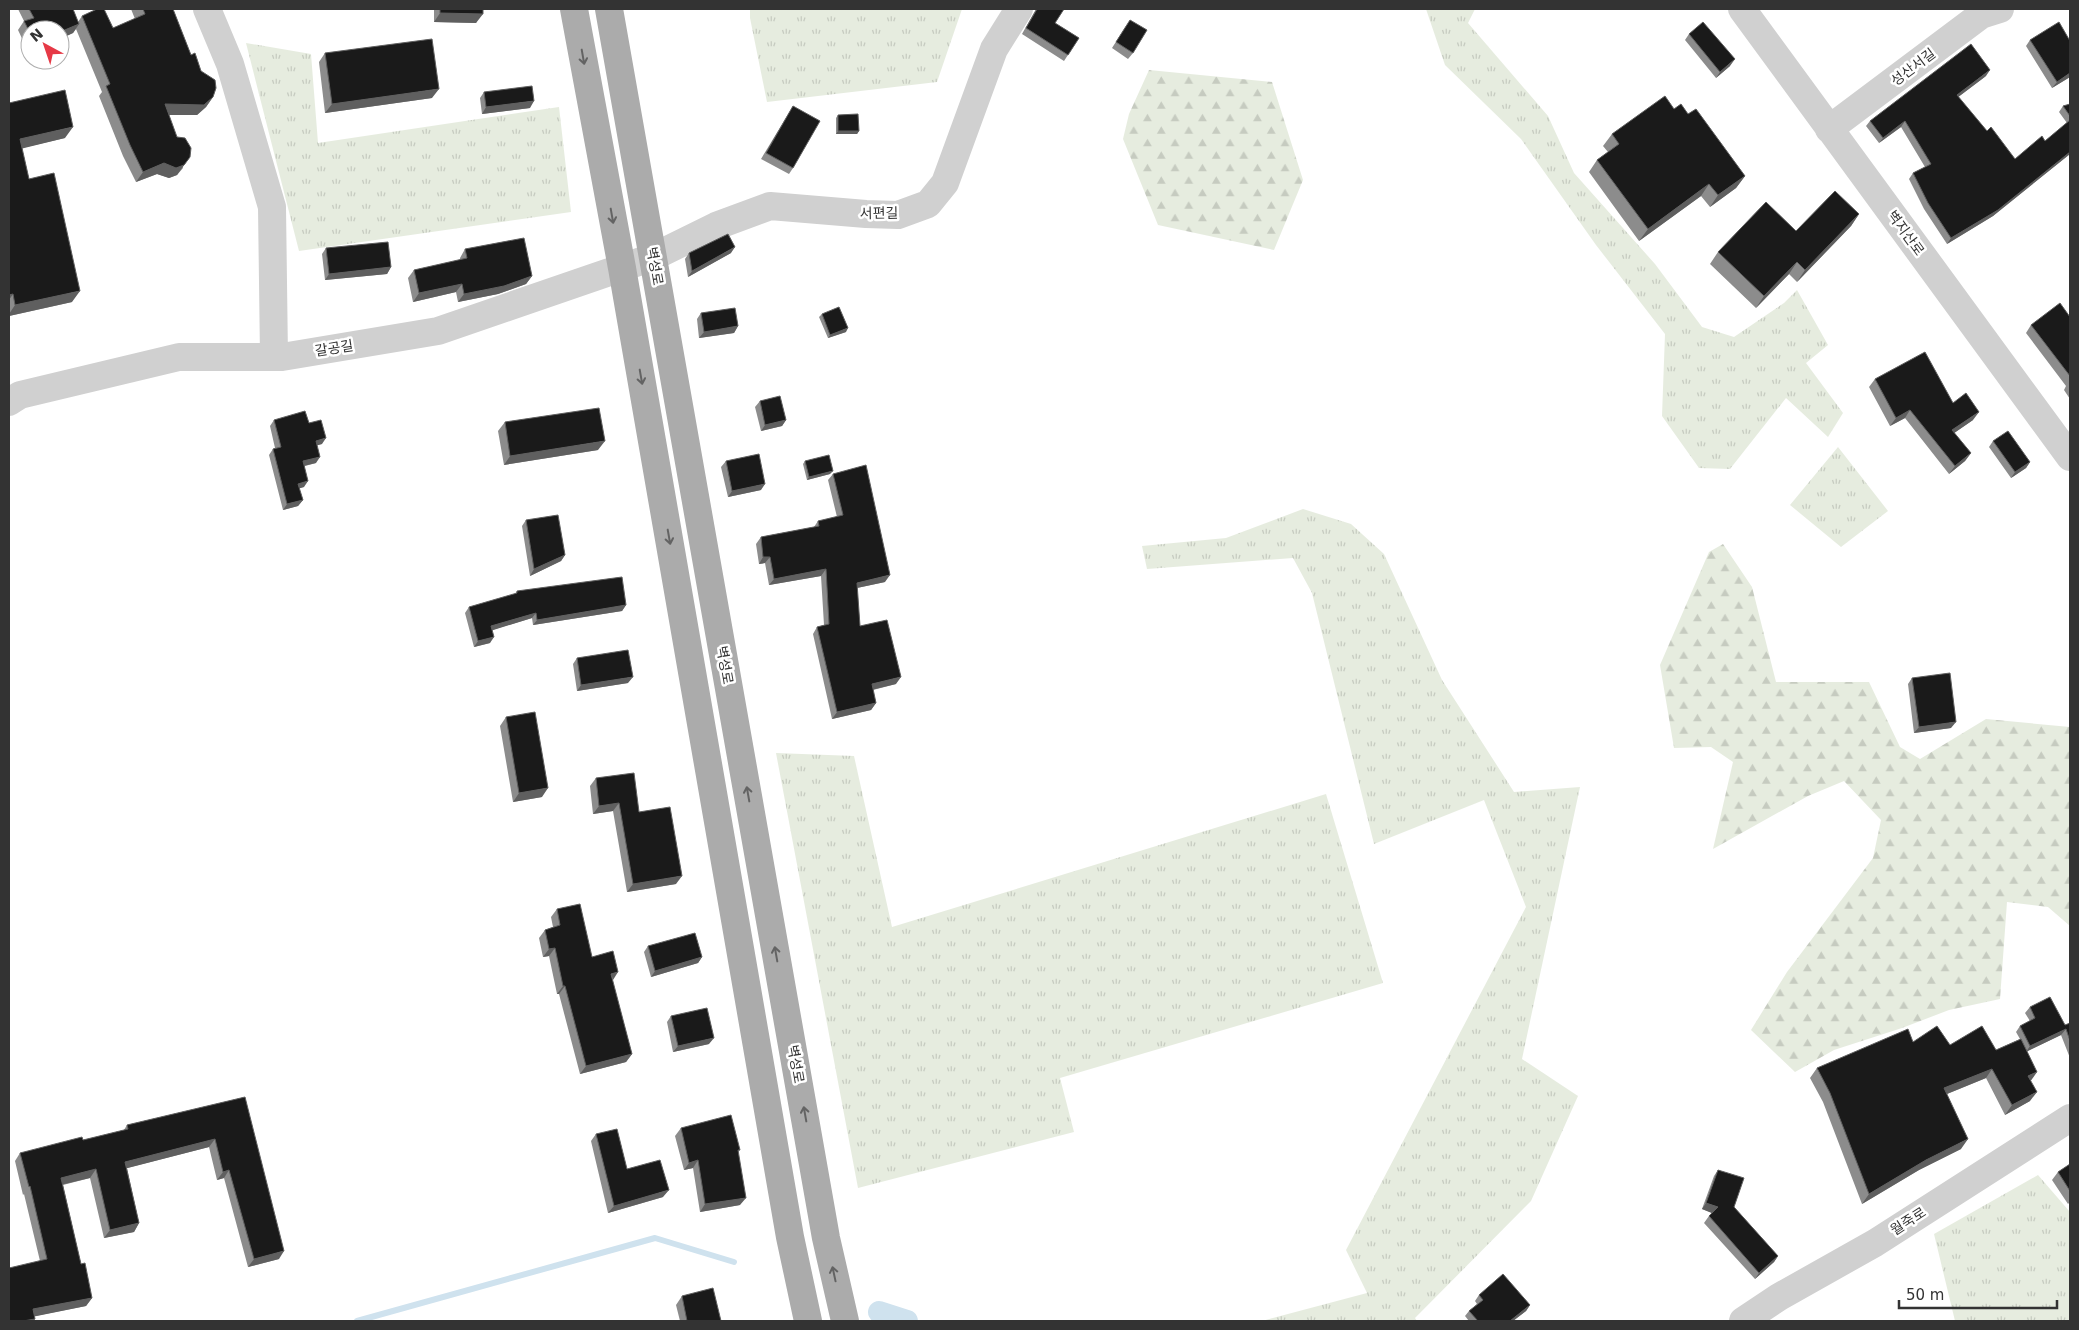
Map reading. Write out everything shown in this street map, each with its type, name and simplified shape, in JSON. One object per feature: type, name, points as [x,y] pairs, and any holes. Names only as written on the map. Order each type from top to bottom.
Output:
[{"type":"main road","points":[[574,9],[622,268],[790,1237],[808,1321]]},
{"type":"main road","name":"벽성로","points":[[609,9],[826,1238],[845,1321]]},
{"type":"street","points":[[207,9],[230,64],[272,207],[274,357]]},
{"type":"street","name":"서편길","points":[[653,257],[716,226],[770,206],[898,215],[928,204],[945,183],[994,49],[1019,9]]},
{"type":"street","name":"벽지산로","points":[[1742,9],[2070,457]]},
{"type":"street","name":"성산서길","points":[[1829,129],[1982,15],[2000,9]]},
{"type":"street","name":"갈공길","points":[[9,402],[20,395],[179,356],[282,357],[438,331],[653,257]]},
{"type":"street","name":"월죽로","points":[[1743,1321],[1779,1297],[1875,1243],[2070,1118]]},
{"type":"green space","points":[[750,9],[962,9],[937,82],[767,102],[750,18]]},
{"type":"green space","points":[[1426,9],[1475,9],[1468,23],[1548,116],[1574,173],[1655,264],[1702,327],[1734,337],[1784,303],[1797,290],[1828,345],[1806,363],[1843,413],[1828,437],[1786,398],[1730,469],[1699,468],[1662,416],[1665,334],[1596,245],[1521,139],[1445,65]]},
{"type":"green space","points":[[246,43],[311,54],[318,143],[559,107],[571,212],[299,251]]},
{"type":"green space","points":[[1149,70],[1272,82],[1303,180],[1274,250],[1158,225],[1123,139],[1129,114]]},
{"type":"green space","points":[[1838,447],[1888,511],[1841,547],[1790,505]]},
{"type":"green space","points":[[1303,509],[1351,524],[1384,554],[1442,680],[1514,792],[1580,787],[1522,1059],[1578,1096],[1531,1201],[1415,1318],[1417,1321],[1262,1321],[1367,1293],[1346,1250],[1526,907],[1484,800],[1374,844],[1312,593],[1293,558],[1147,569],[1142,546],[1226,538]]},
{"type":"green space","points":[[1723,544],[1752,587],[1776,682],[1869,682],[1900,747],[1920,759],[1986,719],[2070,727],[2070,926],[2048,907],[2007,902],[2000,999],[1949,1010],[1902,1028],[1834,1050],[1795,1072],[1751,1030],[1787,972],[1873,858],[1881,820],[1844,781],[1808,796],[1713,849],[1733,762],[1711,747],[1674,748],[1660,665],[1709,552]]},
{"type":"green space","points":[[776,753],[854,756],[892,927],[1326,794],[1383,983],[1060,1078],[1074,1132],[858,1188]]},
{"type":"green space","points":[[2038,1175],[2070,1212],[2070,1321],[1955,1321],[1934,1234]]},
{"type":"building","points":[[29,9],[73,9],[79,24],[70,28],[70,20],[27,20],[34,18]]},
{"type":"building","points":[[97,9],[104,9],[113,28],[145,14],[143,9],[173,9],[191,55],[195,53],[201,71],[215,80],[216,88],[213,97],[204,105],[165,104],[177,137],[185,138],[191,148],[190,157],[184,165],[176,168],[164,163],[143,172],[106,86],[110,84],[82,16]]},
{"type":"building","points":[[440,9],[483,9],[483,14],[440,13]]},
{"type":"building","points":[[1037,9],[1064,9],[1055,23],[1079,38],[1068,55],[1026,28]]},
{"type":"building","points":[[1130,20],[1147,30],[1133,53],[1116,42]]},
{"type":"building","points":[[1703,22],[1735,59],[1720,72],[1689,34]]},
{"type":"building","points":[[2059,22],[2070,41],[2070,73],[2057,82],[2030,40]]},
{"type":"building","points":[[432,39],[439,89],[332,104],[325,53]]},
{"type":"building","points":[[1971,44],[1990,70],[1957,95],[1987,131],[1991,127],[2015,159],[2042,136],[2045,141],[2070,120],[2070,152],[1998,210],[1951,238],[1928,203],[1913,173],[1931,164],[1905,121],[1883,138],[1870,121]]},
{"type":"building","points":[[532,86],[534,101],[486,107],[484,92]]},
{"type":"building","points":[[65,90],[73,127],[20,139],[29,179],[54,173],[80,291],[15,305],[13,294],[9,295],[9,103]]},
{"type":"building","points":[[1665,96],[1674,109],[1681,104],[1688,114],[1696,109],[1745,176],[1718,195],[1709,184],[1648,229],[1597,160],[1619,144],[1612,134]]},
{"type":"building","points":[[2070,104],[2070,116],[2063,106]]},
{"type":"building","points":[[793,106],[820,121],[793,168],[766,153]]},
{"type":"building","points":[[858,114],[859,131],[838,131],[838,115]]},
{"type":"building","points":[[1835,191],[1859,214],[1805,270],[1797,262],[1764,296],[1718,252],[1766,202],[1796,231]]},
{"type":"building","points":[[728,234],[735,247],[692,271],[689,253]]},
{"type":"building","points":[[524,238],[532,276],[504,286],[464,294],[462,284],[419,293],[414,270],[467,258],[465,249]]},
{"type":"building","points":[[388,242],[391,267],[329,274],[326,248]]},
{"type":"building","points":[[2060,303],[2070,317],[2070,376],[2031,325]]},
{"type":"building","points":[[839,307],[848,328],[830,335],[822,314]]},
{"type":"building","points":[[735,308],[738,326],[704,332],[701,313]]},
{"type":"building","points":[[1925,352],[1953,403],[1966,393],[1979,412],[1952,430],[1971,453],[1955,466],[1910,410],[1896,418],[1875,379]]},
{"type":"building","points":[[780,396],[786,420],[765,425],[760,401]]},
{"type":"building","points":[[599,408],[605,441],[510,456],[505,422]]},
{"type":"building","points":[[305,411],[309,423],[321,420],[326,438],[316,441],[320,457],[303,461],[308,481],[298,484],[303,500],[287,504],[273,449],[281,447],[274,420]]},
{"type":"building","points":[[2008,431],[2030,462],[2015,472],[1993,441]]},
{"type":"building","points":[[759,454],[765,484],[732,491],[726,461]]},
{"type":"building","points":[[829,455],[833,471],[809,477],[805,461]]},
{"type":"building","points":[[866,465],[890,575],[857,583],[860,626],[887,620],[901,677],[872,684],[876,703],[837,712],[817,627],[829,624],[826,569],[774,579],[770,557],[763,557],[761,537],[819,526],[818,521],[843,515],[833,474]]},
{"type":"building","points":[[558,515],[565,555],[534,569],[526,520]]},
{"type":"building","points":[[622,577],[626,605],[537,620],[536,613],[491,626],[494,637],[478,641],[469,607],[517,593],[517,591]]},
{"type":"building","points":[[628,650],[633,677],[581,685],[577,658]]},
{"type":"building","points":[[1950,673],[1956,722],[1919,727],[1912,678]]},
{"type":"building","points":[[535,712],[548,788],[519,793],[506,717]]},
{"type":"building","points":[[634,773],[639,812],[670,807],[682,876],[633,884],[619,803],[599,806],[596,778]]},
{"type":"building","points":[[580,904],[592,957],[613,951],[618,972],[611,974],[632,1054],[586,1066],[565,986],[563,986],[555,948],[549,949],[545,930],[560,925],[557,909]]},
{"type":"building","points":[[695,933],[702,957],[655,971],[648,946]]},
{"type":"building","points":[[2050,997],[2065,1025],[2070,1023],[2070,1041],[2066,1029],[2030,1046],[2020,1026],[2035,1018],[2030,1007]]},
{"type":"building","points":[[707,1008],[714,1038],[678,1046],[671,1016]]},
{"type":"building","points":[[1937,1026],[1950,1045],[1982,1026],[1996,1050],[2021,1039],[2037,1072],[2028,1076],[2037,1092],[2012,1105],[1992,1069],[1944,1088],[1968,1139],[1926,1160],[1869,1194],[1830,1093],[1817,1068],[1908,1029],[1913,1042]]},
{"type":"building","points":[[245,1097],[284,1251],[254,1259],[229,1170],[223,1172],[215,1139],[125,1162],[139,1223],[110,1230],[96,1169],[61,1178],[81,1264],[85,1263],[92,1298],[33,1309],[35,1319],[9,1321],[9,1268],[47,1259],[30,1186],[20,1153],[82,1137],[83,1140],[128,1129],[127,1125]]},
{"type":"building","points":[[731,1115],[740,1150],[738,1150],[746,1198],[705,1204],[698,1160],[689,1163],[681,1128]]},
{"type":"building","points":[[617,1129],[627,1169],[660,1160],[669,1190],[614,1206],[596,1134]]},
{"type":"building","points":[[2070,1164],[2070,1191],[2058,1172]]},
{"type":"building","points":[[1718,1170],[1744,1178],[1734,1207],[1778,1256],[1759,1273],[1709,1216],[1718,1207],[1706,1203]]},
{"type":"building","points":[[1503,1274],[1530,1305],[1510,1321],[1478,1321],[1469,1311],[1483,1300],[1479,1295]]},
{"type":"building","points":[[713,1288],[721,1321],[687,1321],[682,1296]]},
{"type":"waterway","points":[[357,1321],[655,1238],[734,1262]]},
{"type":"waterway","points":[[879,1312],[907,1321]]}]
